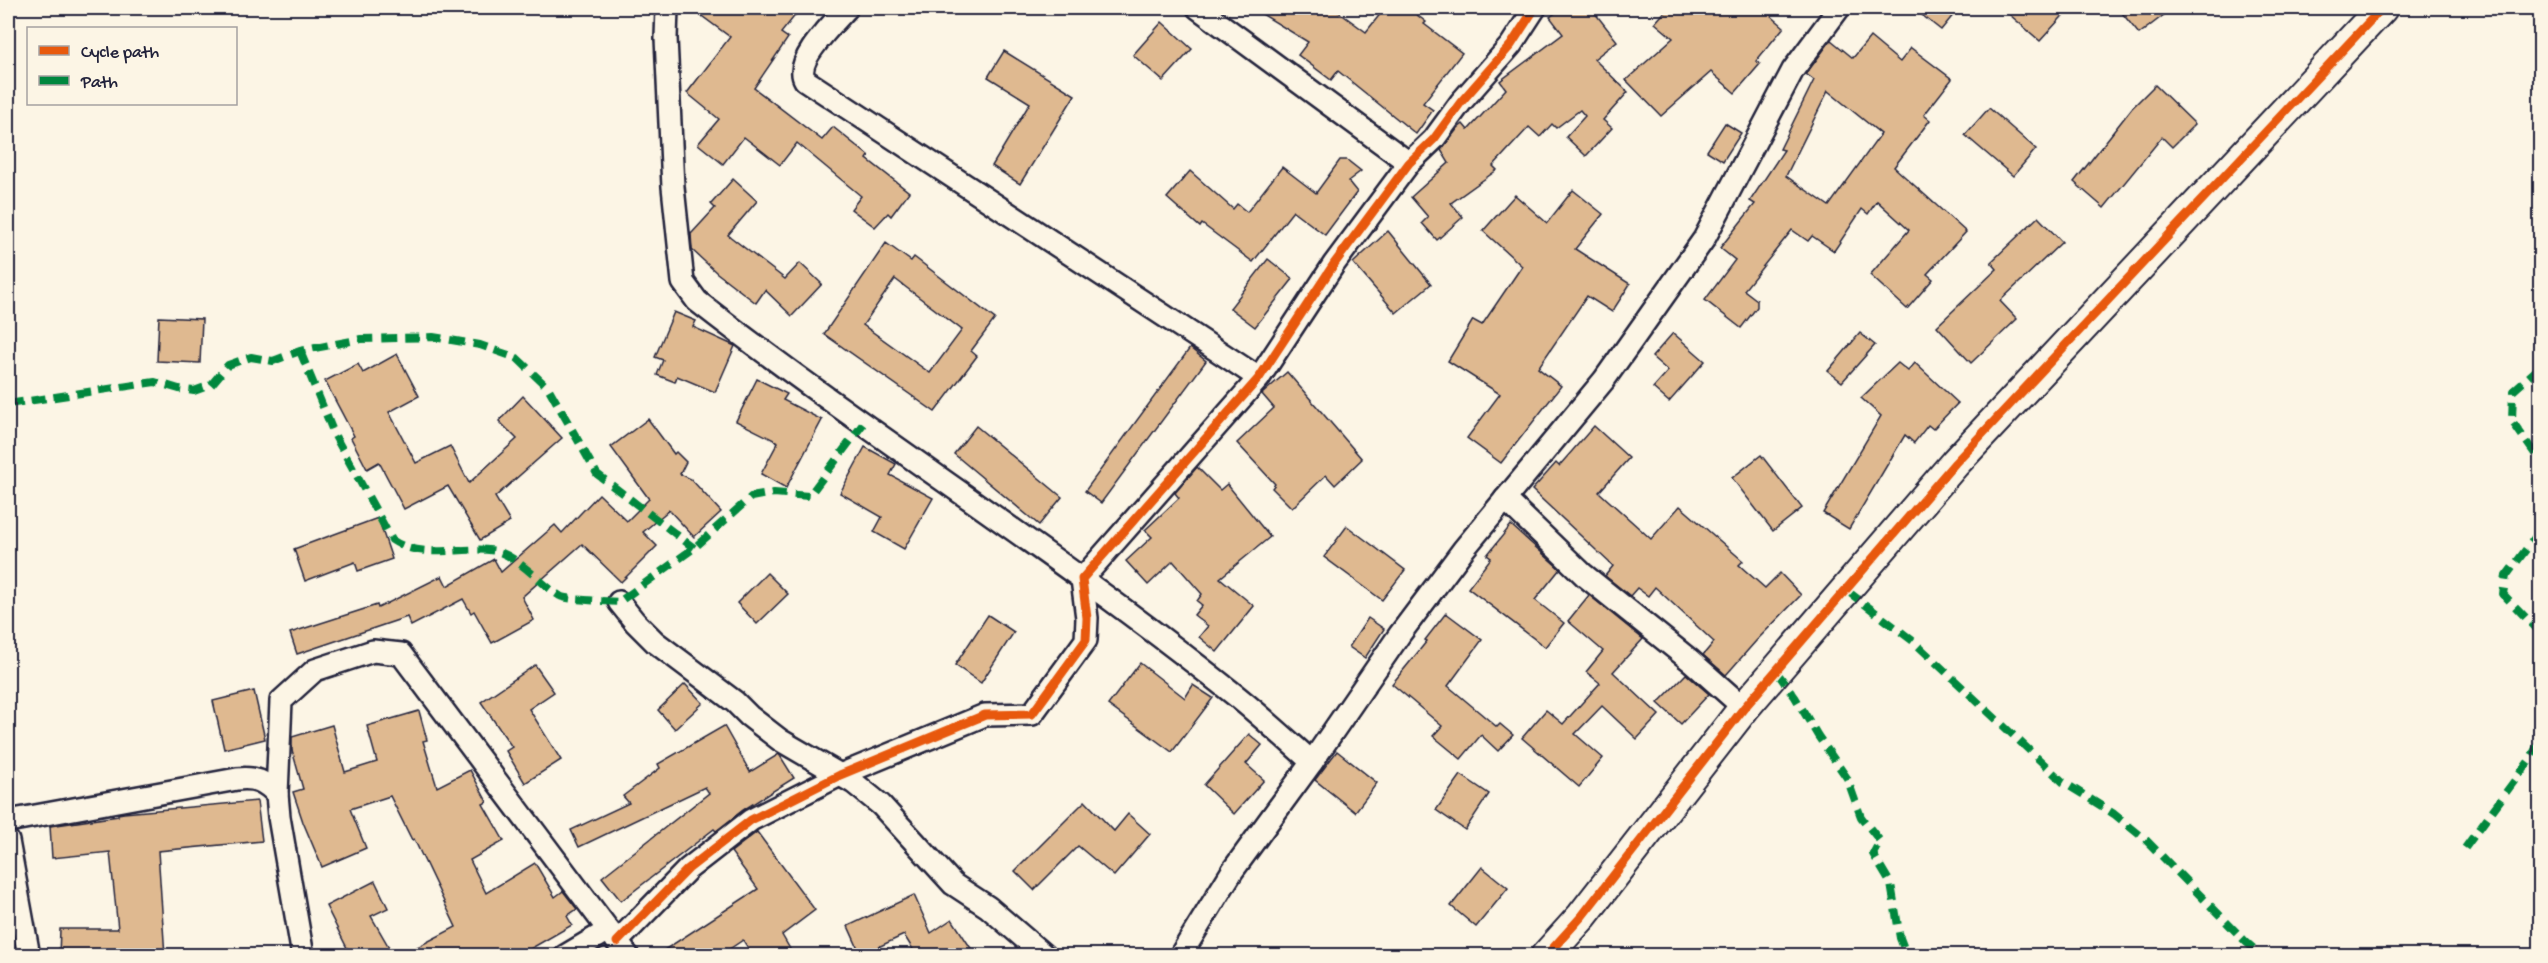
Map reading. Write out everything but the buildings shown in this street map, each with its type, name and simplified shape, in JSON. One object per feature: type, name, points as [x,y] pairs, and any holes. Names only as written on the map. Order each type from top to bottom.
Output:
[{"type":"street","points":[[667,8],[666,38],[673,187],[683,282],[697,301],[863,424],[1082,579],[1230,691],[1312,762]]},
{"type":"street","points":[[848,8],[806,59],[802,71],[805,80],[1259,378]]},
{"type":"street","points":[[1198,8],[1410,163]]},
{"type":"street","points":[[1082,579],[1259,378],[1334,264],[1410,163],[1434,139],[1461,102],[1510,45],[1535,8]]},
{"type":"street","points":[[1180,956],[1233,870],[1312,762],[1407,625],[1463,550],[1604,380],[1704,239],[1793,70],[1839,8]]},
{"type":"street","points":[[1546,956],[1582,916],[1744,708],[1955,463],[2382,8]]},
{"type":"street","points":[[1505,499],[1584,575],[1691,661],[1744,708]]},
{"type":"street","points":[[565,956],[618,943],[688,869],[751,820],[840,775],[985,715],[1032,714],[1086,640],[1088,618],[1082,579]]},
{"type":"street","points":[[619,602],[655,642],[735,702],[749,716],[780,740],[840,775],[881,805],[952,884],[988,907],[1045,956]]},
{"type":"street","points":[[303,956],[277,794],[281,702],[315,670],[373,651],[401,654],[618,943]]},
{"type":"street","points":[[8,821],[251,777],[264,781],[277,794]]},
{"type":"street","points":[[8,841],[29,956]]},
{"type":"marked path","points":[[8,404],[155,382],[194,391],[211,385],[228,365],[251,357],[273,361],[300,351],[361,339],[433,337],[480,345],[517,358],[549,389],[597,474],[694,548]]},
{"type":"marked path","points":[[300,351],[335,436],[392,540],[416,550],[496,551],[512,558],[560,596],[570,598],[619,602],[694,548],[751,497],[774,493],[809,496],[863,424]]},
{"type":"marked path","points":[[2540,367],[2513,391],[2512,421],[2540,461]]},
{"type":"marked path","points":[[2540,531],[2506,576],[2503,594],[2540,632]]},
{"type":"marked path","points":[[1846,590],[1913,641],[2063,782],[2114,814],[2145,839],[2262,956]]},
{"type":"marked path","points":[[1776,671],[1847,778],[1861,817],[1880,841],[1873,854],[1891,884],[1900,938],[1907,956]]},
{"type":"marked path","points":[[2465,848],[2529,761],[2540,741]]},
{"type":"cycle path","points":[[617,942],[688,869],[751,820],[840,775],[985,715],[1032,714],[1086,640],[1087,618],[1082,579],[1259,378],[1334,264],[1409,163],[1434,139],[1461,102],[1511,45],[1535,8]]},
{"type":"cycle path","points":[[1546,956],[1582,916],[1744,708],[1955,463],[2382,8]]}]
